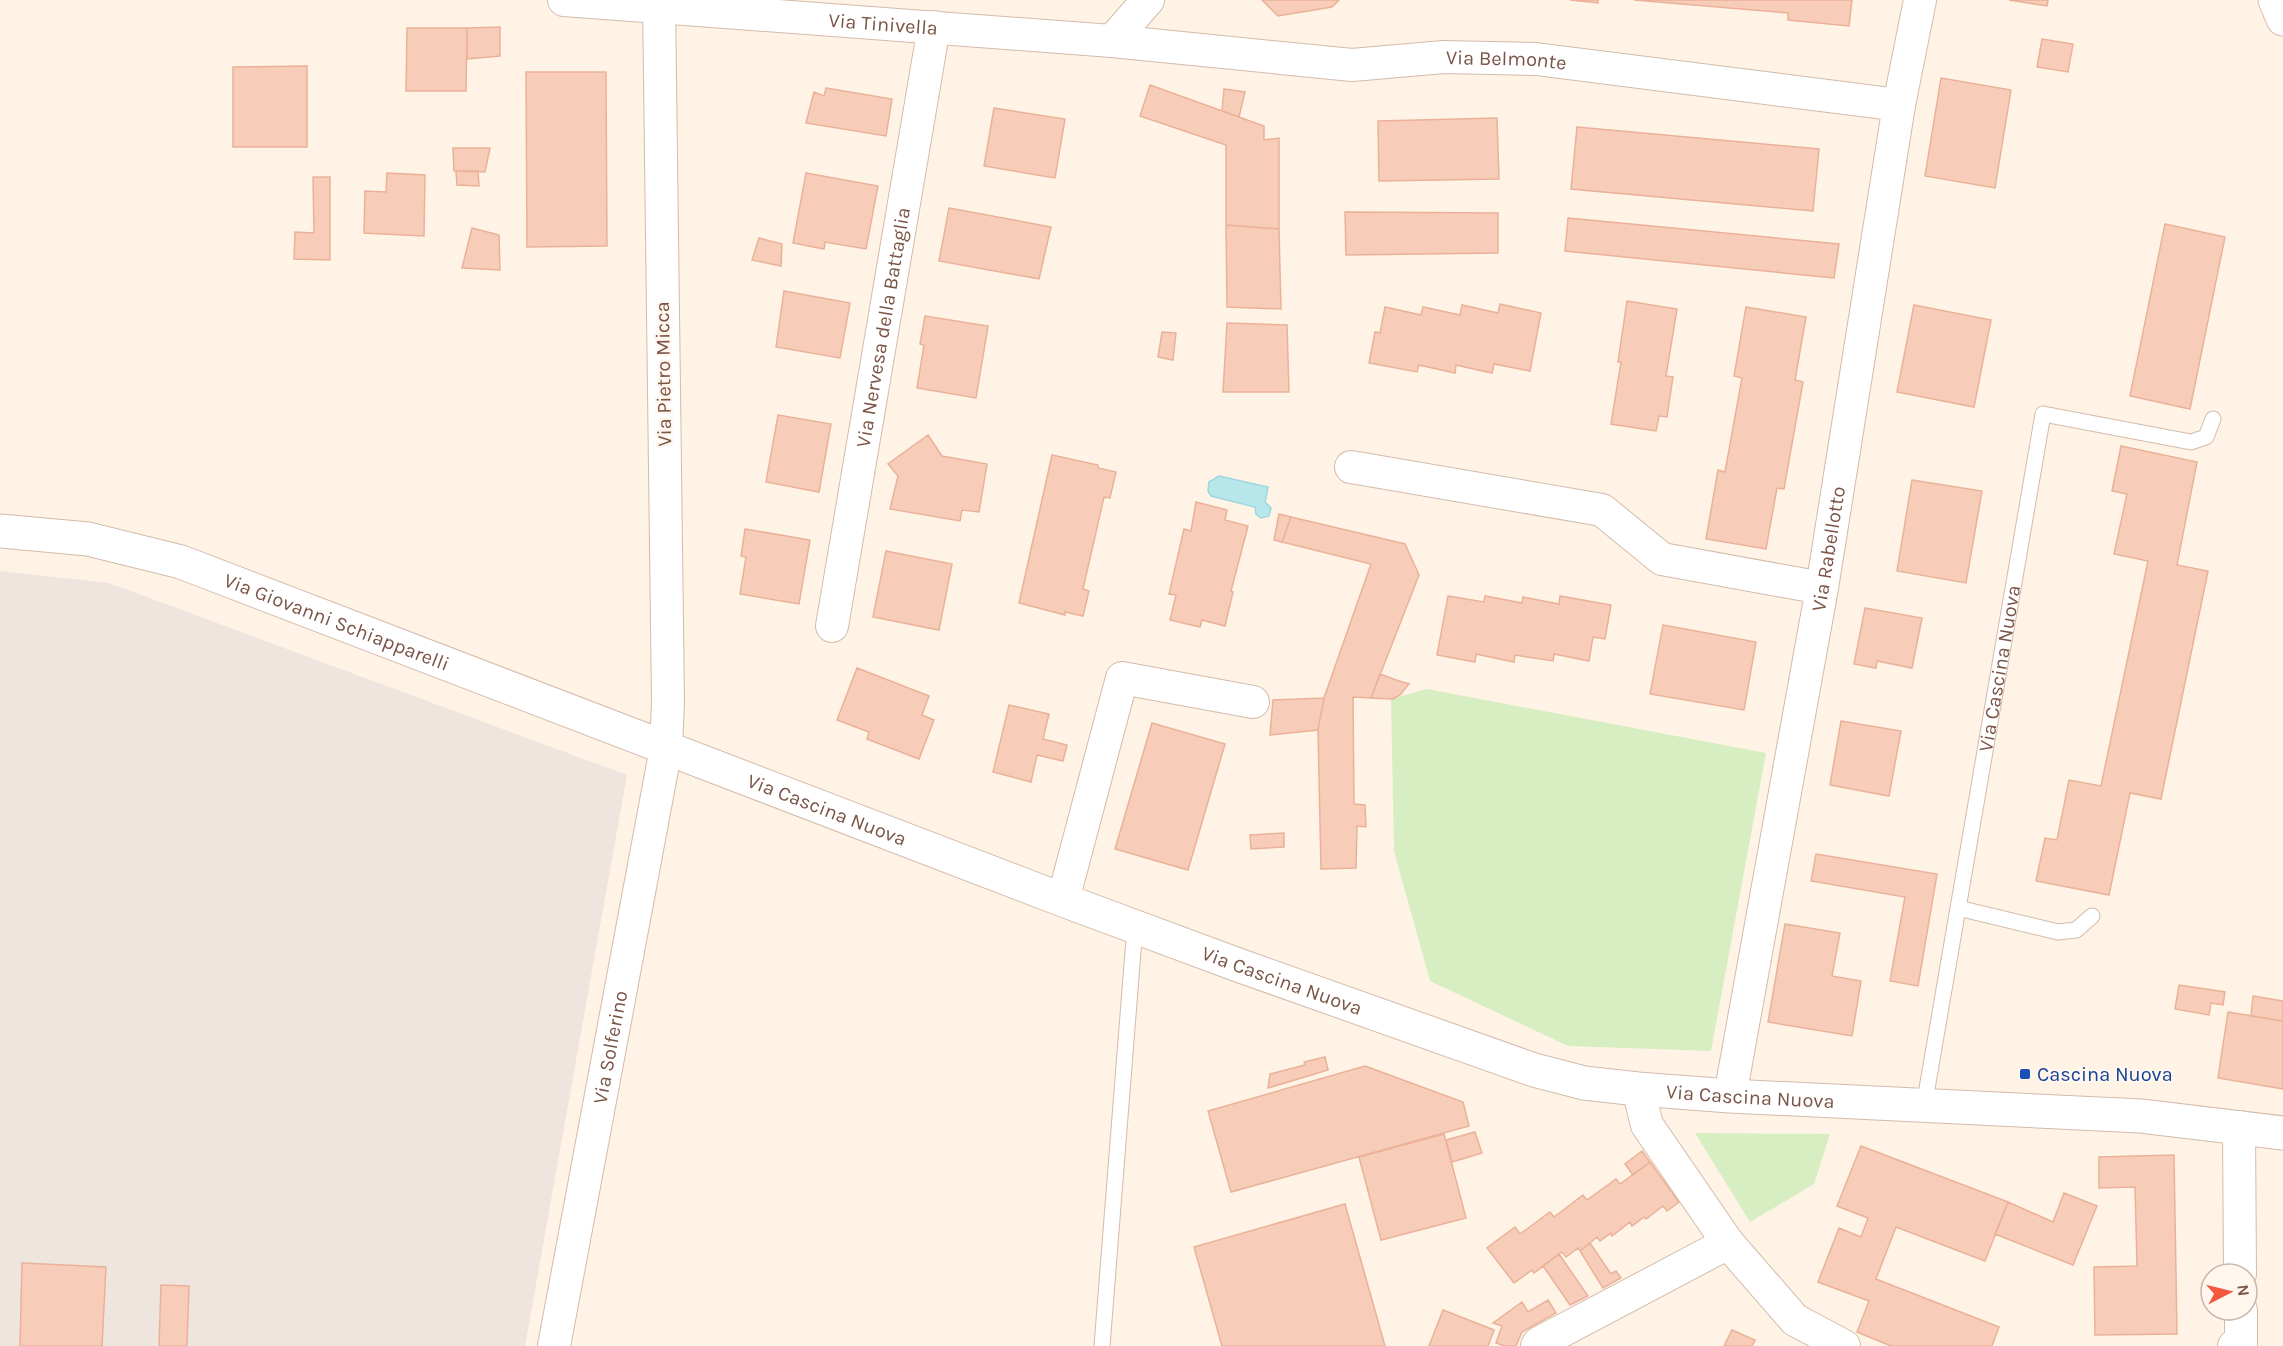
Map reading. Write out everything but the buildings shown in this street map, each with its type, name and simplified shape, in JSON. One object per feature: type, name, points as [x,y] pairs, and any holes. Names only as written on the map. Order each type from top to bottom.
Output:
[{"type":"street","name":"Via Tinivella","points":[[564,0],[659,3],[1112,40]]},
{"type":"street","points":[[1112,40],[1148,0]]},
{"type":"street","name":"Via Rabellotto","points":[[1730,1096],[1822,588],[1899,105],[1920,0]]},
{"type":"street","points":[[2275,0],[2283,19]]},
{"type":"street","name":"Via Pietro Micca","points":[[659,3],[668,702],[666,748]]},
{"type":"street","name":"Via Nervesa della Battaglia","points":[[832,626],[934,27]]},
{"type":"street","name":"Via Belmonte","points":[[1112,40],[1352,65],[1444,57],[1536,59],[1899,105]]},
{"type":"street","points":[[1351,467],[1602,510],[1662,559],[1822,588]]},
{"type":"street","name":"Via Giovanni Schiapparelli","points":[[0,531],[88,539],[181,562],[666,748]]},
{"type":"street","points":[[1064,900],[1122,678],[1253,702]]},
{"type":"street","name":"Via Cascina Nuova","points":[[666,748],[1135,927],[1534,1070],[1584,1083],[1730,1096],[2141,1116],[2283,1133]]},
{"type":"street","name":"Via Solferino","points":[[554,1346],[666,748]]},
{"type":"street","points":[[1638,1089],[1647,1125],[1728,1243],[1795,1320],[1844,1346]]},
{"type":"street","points":[[2239,1127],[2240,1262]]},
{"type":"street","points":[[1538,1346],[1539,1343],[1728,1243]]},
{"type":"street","points":[[2234,1346],[2241,1344],[2241,1322]]},
{"type":"lane","name":"Via Cascina Nuova","points":[[1924,1106],[2043,414],[2191,442],[2206,437],[2213,419]]},
{"type":"lane","points":[[1958,908],[2058,932],[2076,930],[2092,916]]},
{"type":"lane","points":[[1102,1346],[1135,927]]},
{"type":"shaded area","points":[[0,571],[109,583],[627,775],[525,1346],[0,1346]]},
{"type":"green space","points":[[1427,689],[1766,753],[1711,1051],[1568,1046],[1430,981],[1394,851],[1391,699]]},
{"type":"green space","points":[[1695,1133],[1830,1134],[1814,1184],[1750,1222]]},
{"type":"water","points":[[1219,476],[1268,487],[1265,502],[1271,508],[1269,516],[1261,518],[1256,514],[1255,507],[1211,496],[1208,491],[1209,482]]},
{"type":"place","name":"Cascina Nuova","points":[[2025,1074]]}]
